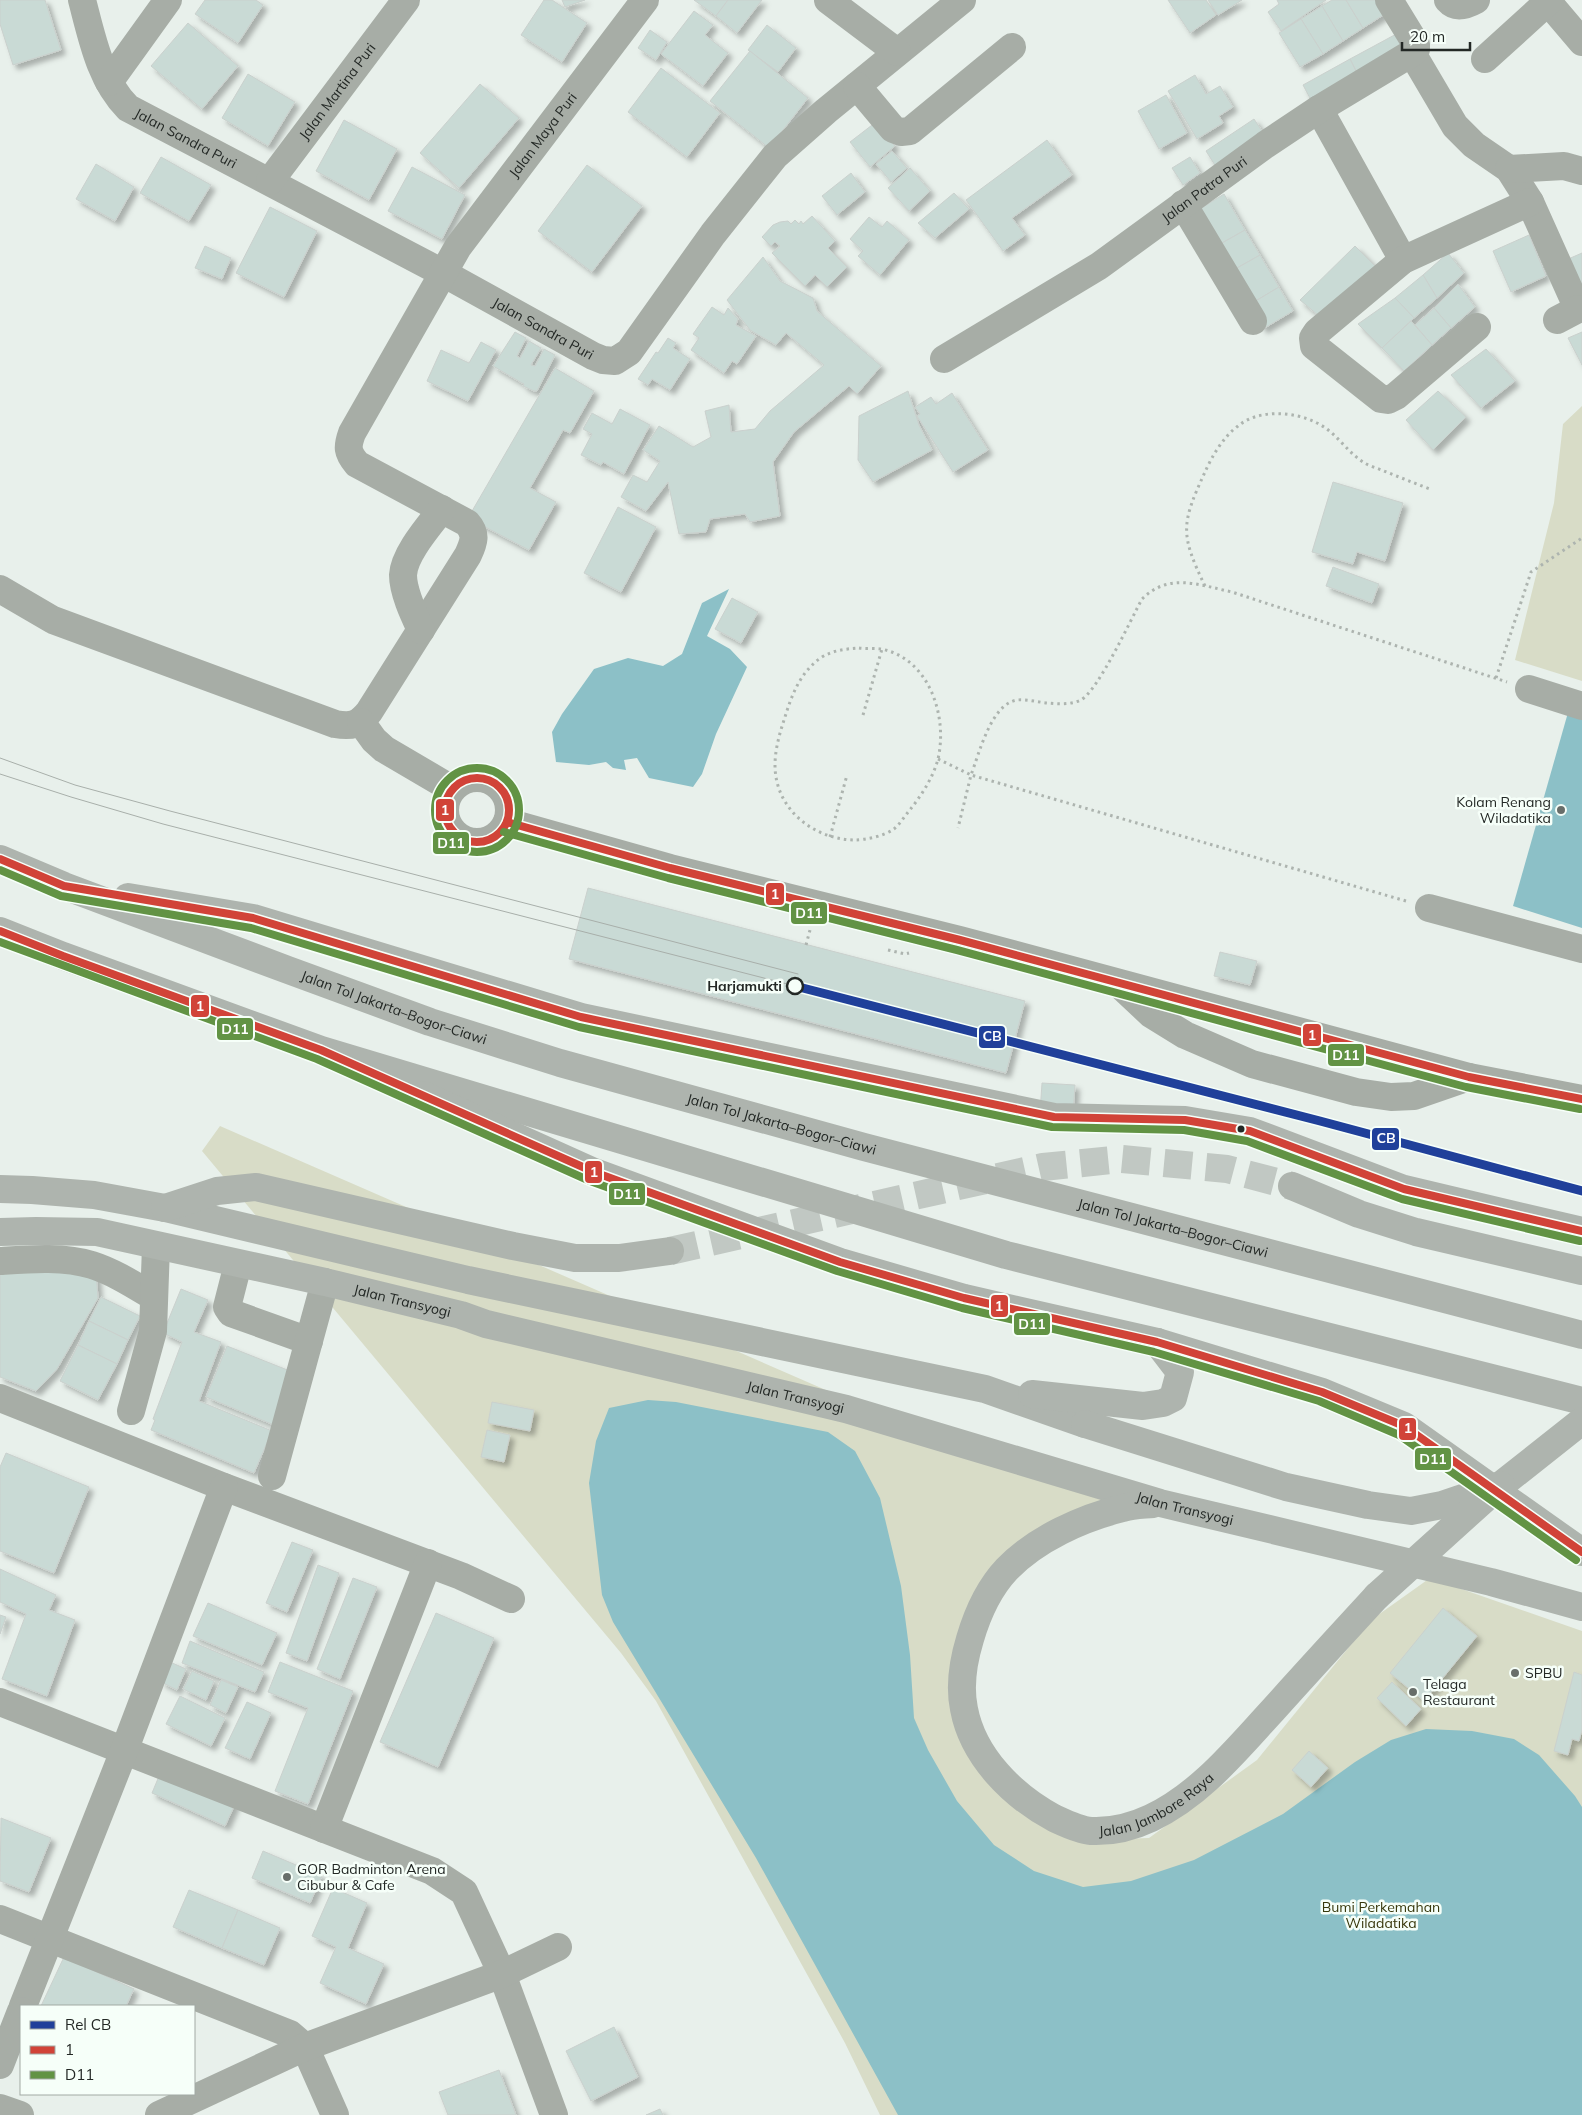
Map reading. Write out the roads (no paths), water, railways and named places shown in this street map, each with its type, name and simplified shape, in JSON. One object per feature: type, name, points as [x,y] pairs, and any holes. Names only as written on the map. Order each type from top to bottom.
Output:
[{"type":"highway","name":"Jalan Tol Jakarta–Bogor–Ciawi","points":[[0,859],[64,886],[413,1016],[560,1063],[864,1147],[1582,1335]]},
{"type":"highway","points":[[64,886],[253,918],[581,1017],[1054,1117],[1185,1120],[1250,1131],[1404,1189],[1582,1231]]},
{"type":"highway","points":[[0,931],[63,956],[322,1050],[1006,1255],[1582,1401]]},
{"type":"highway","points":[[322,1050],[594,1172],[840,1262],[964,1298],[1157,1342],[1322,1392],[1404,1426],[1582,1552]]},
{"type":"highway","points":[[1292,1186],[1359,1214],[1416,1232],[1582,1271]]},
{"type":"highway","points":[[164,1208],[217,1190],[256,1187],[513,1246],[575,1258],[619,1258],[670,1251]]},
{"type":"highway","points":[[0,1189],[94,1195],[164,1208],[468,1280],[985,1389],[1143,1406],[1163,1404],[1173,1398],[1180,1372],[1157,1342]]},
{"type":"highway","name":"Jalan Transyogi","points":[[0,1232],[36,1230],[97,1232],[325,1282],[486,1324],[846,1409],[1160,1503],[1491,1582],[1582,1607]]},
{"type":"highway","points":[[461,1316],[468,1280]]},
{"type":"highway","points":[[985,1389],[1085,1424],[1286,1487],[1368,1505],[1411,1511],[1442,1505],[1501,1484]]},
{"type":"highway","points":[[1543,1390],[1582,1414]]},
{"type":"highway","name":"Jalan Jambore Raya","points":[[1160,1503],[1123,1507],[1086,1520],[1028,1551],[1006,1570],[989,1594],[973,1627],[966,1653],[961,1678],[964,1709],[974,1738],[993,1768],[1012,1789],[1033,1806],[1064,1823],[1088,1831],[1112,1831],[1152,1817],[1181,1800],[1214,1775],[1377,1596],[1501,1484],[1582,1422]]},
{"type":"street","name":"Jalan Sandra Puri","points":[[82,0],[95,49],[109,82],[117,97],[128,108],[443,272],[593,356],[615,362],[628,352],[713,234],[775,156],[856,86],[962,0]]},
{"type":"street","points":[[109,82],[168,0]]},
{"type":"street","name":"Jalan Martina Puri","points":[[270,181],[406,0]]},
{"type":"street","name":"Jalan Maya Puri","points":[[442,510],[357,464],[349,455],[347,447],[352,433],[458,247],[645,0]]},
{"type":"street","points":[[828,0],[897,52]]},
{"type":"street","points":[[1389,0],[1416,44],[1416,49],[1412,53],[1455,126],[1474,145],[1510,169],[1530,202],[1572,312]]},
{"type":"street","points":[[1448,0],[1452,4],[1466,6],[1476,0]]},
{"type":"street","points":[[1486,59],[1549,1],[1582,42]]},
{"type":"street","points":[[856,86],[893,129],[901,132],[910,131],[1012,47]]},
{"type":"street","name":"Jalan Patra Puri","points":[[944,359],[1099,266],[1183,204],[1319,109],[1412,53]]},
{"type":"street","points":[[1319,109],[1403,260]]},
{"type":"street","points":[[1510,169],[1564,166],[1582,171]]},
{"type":"street","points":[[1477,327],[1396,396],[1388,400],[1381,399],[1314,346],[1313,338],[1317,332],[1403,260],[1530,202]]},
{"type":"street","points":[[1183,204],[1253,321]]},
{"type":"street","points":[[0,589],[53,620],[326,721],[348,726],[361,722],[369,712],[421,630],[468,555],[475,538],[473,530],[467,523],[442,510],[412,550],[403,575],[410,606],[421,630]]},
{"type":"street","points":[[1529,689],[1582,706]]},
{"type":"street","points":[[361,722],[384,750],[452,789]]},
{"type":"street","points":[[479,778],[489,780],[501,789],[508,802],[509,812],[507,822],[502,830],[494,837],[485,841],[475,842],[456,835],[446,818],[445,808],[447,798],[452,789],[460,782],[479,778]]},
{"type":"street","points":[[507,822],[670,868],[1116,981],[1469,1077],[1582,1099]]},
{"type":"street","points":[[1429,908],[1582,949]]},
{"type":"street","points":[[1116,981],[1151,1014],[1185,1035],[1252,1064],[1356,1092],[1391,1097],[1414,1096],[1469,1077]]},
{"type":"street","points":[[131,1411],[153,1331],[156,1246]]},
{"type":"street","points":[[0,1261],[67,1261],[90,1264],[112,1273],[154,1297]]},
{"type":"street","points":[[238,1264],[227,1307],[230,1313],[309,1341]]},
{"type":"street","points":[[272,1476],[325,1282]]},
{"type":"street","points":[[0,1398],[224,1487],[428,1563],[512,1599]]},
{"type":"street","points":[[23,2005],[124,1751],[224,1487]]},
{"type":"street","points":[[324,1829],[428,1563]]},
{"type":"street","points":[[0,1702],[432,1871],[464,1892],[502,1974],[554,2115]]},
{"type":"street","points":[[0,1919],[290,2034],[305,2047],[335,2115]]},
{"type":"street","points":[[159,2115],[305,2047],[502,1974],[558,1947]]},
{"type":"street","points":[[0,2065],[20,2014]]},
{"type":"street","points":[[0,2108],[20,2115]]},
{"type":"water","points":[[729,589],[707,636],[730,649],[747,667],[716,734],[702,774],[693,787],[649,778],[637,758],[624,760],[626,770],[613,768],[606,762],[589,765],[556,762],[552,732],[562,714],[594,669],[628,658],[663,666],[682,654],[702,603]]},
{"type":"water","name":"Kolam Renang Wiladatika","points":[[1569,709],[1582,713],[1582,928],[1513,906]]},
{"type":"water","name":"Bumi Perkemahan Wiladatika","points":[[648,1400],[676,1402],[828,1432],[855,1451],[880,1498],[901,1586],[910,1655],[914,1718],[928,1750],[957,1801],[994,1845],[1034,1871],[1083,1887],[1131,1881],[1194,1860],[1283,1814],[1355,1762],[1391,1740],[1426,1729],[1472,1731],[1514,1739],[1539,1755],[1575,1796],[1582,1807],[1582,2115],[898,2115],[756,1858],[613,1622],[602,1595],[589,1483],[596,1441],[609,1408]]},
{"type":"tunnel","points":[[670,1251],[1043,1167],[1122,1159],[1227,1169],[1292,1186]]},
{"type":"tram line","points":[[0,758],[75,785],[170,811],[798,974]]},
{"type":"tram line","points":[[0,774],[163,824],[795,986]]},
{"type":"rail line","name":"CB","points":[[795,986],[1320,1121],[1582,1191]]},
{"type":"place","name":"Kolam Renang Wiladatika","points":[[1561,810]]},
{"type":"place","name":"Harjamukti","points":[[795,986]]},
{"type":"place","name":"SPBU","points":[[1515,1673]]},
{"type":"place","name":"Telaga Restaurant","points":[[1413,1692]]},
{"type":"place","name":"GOR Badminton Arena Cibubur & Cafe","points":[[287,1877]]}]
